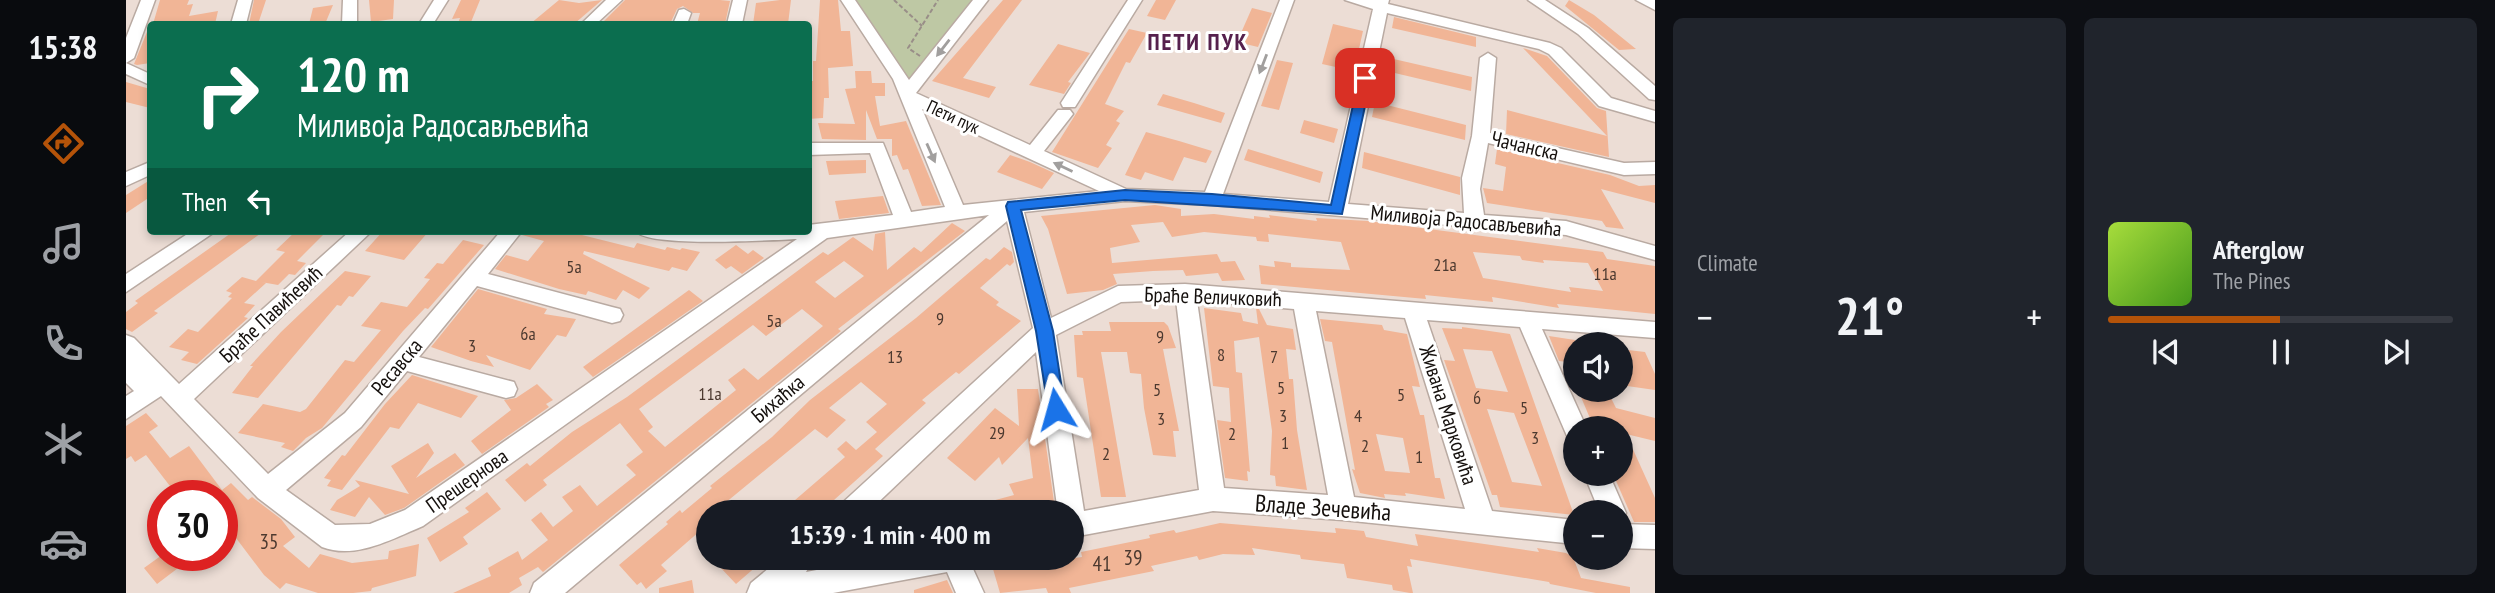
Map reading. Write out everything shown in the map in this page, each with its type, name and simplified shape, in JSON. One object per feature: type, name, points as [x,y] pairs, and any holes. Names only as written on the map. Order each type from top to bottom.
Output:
[{"type":"street","points":[[126,58],[148,0]]},
{"type":"street","points":[[240,21],[245,0]]},
{"type":"street","points":[[350,0],[350,21]]},
{"type":"street","points":[[428,21],[441,0]]},
{"type":"street","points":[[591,21],[615,0]]},
{"type":"street","points":[[736,21],[740,0]]},
{"type":"street","points":[[848,0],[901,79],[957,212]]},
{"type":"street","name":"Пети пук","points":[[981,0],[906,95],[1125,195]]},
{"type":"street","points":[[1033,153],[1066,108],[1135,0]]},
{"type":"street","points":[[1212,199],[1287,0]]},
{"type":"street","points":[[1352,0],[1381,3],[1544,46],[1555,51],[1605,102],[1655,117]]},
{"type":"street","points":[[1535,0],[1583,32],[1655,94]]},
{"type":"street","points":[[1643,0],[1655,6]]},
{"type":"street","points":[[1337,210],[1381,3]]},
{"type":"street","points":[[1481,135],[1488,58]]},
{"type":"street","points":[[126,68],[147,78]]},
{"type":"street","name":"Чачанска","points":[[1476,220],[1471,202],[1472,174],[1481,135],[1623,169],[1655,169]]},
{"type":"street","points":[[812,149],[877,148],[904,219]]},
{"type":"street","points":[[128,177],[147,169]]},
{"type":"street","name":"Миливоја Радосављевића","points":[[812,232],[957,212],[1125,195],[1212,199],[1566,228],[1655,253]]},
{"type":"street","points":[[1013,206],[1044,331],[1069,500]]},
{"type":"street","name":"Бихаћка","points":[[544,593],[1013,206]]},
{"type":"street","name":"Прешернова","points":[[126,344],[165,390],[267,490],[331,538],[370,536],[414,517],[822,232]]},
{"type":"street","points":[[126,284],[200,235]]},
{"type":"street","name":"Браће Павићевић","points":[[126,410],[165,390],[357,235]]},
{"type":"street","name":"Ресавска","points":[[267,490],[353,420],[508,235]]},
{"type":"street","points":[[471,277],[611,315]]},
{"type":"street","points":[[1185,292],[1213,499]]},
{"type":"street","name":"Браће Величковић","points":[[863,500],[1044,331],[1118,294],[1185,292],[1413,309],[1528,322],[1655,330]]},
{"type":"street","points":[[1303,300],[1343,508]]},
{"type":"street","name":"Живана Марковића","points":[[1413,309],[1482,521]]},
{"type":"street","points":[[1528,322],[1569,416]]},
{"type":"street","points":[[402,361],[506,389]]},
{"type":"street","points":[[126,369],[165,390]]},
{"type":"street","name":"Владе Зечевића","points":[[1084,523],[1213,499],[1343,508],[1563,531]]},
{"type":"street","points":[[1633,532],[1655,537]]},
{"type":"street","points":[[763,593],[788,570]]},
{"type":"street","points":[[763,593],[888,570]]},
{"type":"street","points":[[959,570],[970,593]]},
{"type":"path","points":[[894,0],[922,26]]},
{"type":"path","points":[[932,63],[908,48],[938,0]]},
{"type":"green space","points":[[848,0],[981,0],[906,95]]},
{"type":"building","points":[[160,0],[189,0],[187,5],[193,4],[189,16],[218,11],[216,21],[154,21]]},
{"type":"building","points":[[254,0],[266,0],[259,21],[250,21]]},
{"type":"building","points":[[369,0],[394,0],[393,19],[371,21]]},
{"type":"building","points":[[461,0],[480,0],[471,21],[452,19]]},
{"type":"building","points":[[559,0],[579,3],[602,0],[578,21],[534,21]]},
{"type":"building","points":[[625,0],[730,1],[726,21],[698,21],[700,13],[693,13],[683,6],[677,9],[671,21],[604,21]]},
{"type":"building","points":[[791,0],[788,21],[753,21],[756,3]]},
{"type":"building","points":[[820,0],[838,0],[841,31],[850,31],[853,66],[828,68],[829,98],[824,98],[823,118],[812,119],[813,61],[816,61]]},
{"type":"building","points":[[1003,0],[1022,0],[963,78],[996,87],[989,98],[932,81]]},
{"type":"building","points":[[1156,0],[1176,0],[1165,20],[1147,16]]},
{"type":"building","points":[[1569,0],[1594,15],[1636,49],[1619,50],[1565,6]]},
{"type":"building","points":[[333,5],[326,21],[310,21],[313,8]]},
{"type":"building","points":[[1252,8],[1272,13],[1258,47],[1237,42]]},
{"type":"building","points":[[1394,17],[1476,37],[1476,47],[1392,28]]},
{"type":"building","points":[[1333,24],[1363,31],[1354,71],[1322,64]]},
{"type":"building","points":[[1129,29],[1147,33],[1130,63],[1126,62],[1105,104],[1124,111],[1116,121],[1120,123],[1106,145],[1112,148],[1098,168],[1052,152]]},
{"type":"building","points":[[147,32],[147,63],[134,64]]},
{"type":"building","points":[[1058,44],[1090,53],[1068,82],[1071,83],[1064,94],[1029,85]]},
{"type":"building","points":[[1523,48],[1547,56],[1597,108],[1606,111],[1609,157],[1506,134],[1507,110],[1607,136]]},
{"type":"building","points":[[1385,57],[1472,77],[1471,91],[1382,70]]},
{"type":"building","points":[[1277,60],[1293,63],[1279,110],[1261,106]]},
{"type":"building","points":[[855,71],[871,71],[872,83],[885,83],[885,96],[875,96],[880,126],[906,121],[941,205],[922,206],[908,169],[903,170],[897,155],[892,156],[892,139],[877,139],[866,110],[866,140],[822,139],[818,123],[855,124],[845,89],[856,88]]},
{"type":"building","points":[[126,82],[147,88],[147,107],[126,102]]},
{"type":"building","points":[[1163,94],[1225,113],[1221,123],[1157,105]]},
{"type":"building","points":[[1375,102],[1466,125],[1465,140],[1372,117]]},
{"type":"building","points":[[1304,120],[1338,129],[1334,143],[1300,133]]},
{"type":"building","points":[[1146,132],[1212,151],[1206,163],[1184,157],[1173,181],[1145,172],[1141,180],[1125,175]]},
{"type":"building","points":[[1248,149],[1323,172],[1320,183],[1244,160]]},
{"type":"building","points":[[1497,149],[1610,175],[1639,186],[1655,185],[1655,203],[1601,189],[1624,229],[1606,227],[1602,221],[1487,203],[1483,188],[1503,191],[1506,167],[1495,164]]},
{"type":"building","points":[[1364,152],[1460,177],[1460,195],[1362,168]]},
{"type":"building","points":[[1010,155],[1054,173],[1042,189],[997,172]]},
{"type":"building","points":[[866,160],[866,173],[829,175],[826,161]]},
{"type":"building","points":[[147,182],[147,199],[126,213],[126,195]]},
{"type":"building","points":[[883,196],[889,213],[839,219],[835,201]]},
{"type":"building","points":[[1155,205],[1181,209],[1181,216],[1214,214],[1254,219],[1254,216],[1270,218],[1269,215],[1317,221],[1316,218],[1368,221],[1603,252],[1607,259],[1655,266],[1655,314],[1557,304],[1559,308],[1492,297],[1493,302],[1425,295],[1426,299],[1261,284],[1259,265],[1275,267],[1274,261],[1291,263],[1291,267],[1350,270],[1341,242],[1268,234],[1269,242],[1257,241],[1256,237],[1204,232],[1172,237],[1163,222],[1131,225],[1140,242],[1110,248],[1112,263],[1217,254],[1221,262],[1235,261],[1245,280],[1222,281],[1218,273],[1186,276],[1183,270],[1113,274],[1117,284],[1103,290],[1067,294],[1048,229],[1041,216]],"holes":[[[1473,252],[1520,256],[1522,260],[1544,263],[1543,260],[1588,263],[1603,291],[1569,287],[1571,292],[1483,278]]]},
{"type":"building","points":[[952,223],[965,231],[838,329],[841,331],[543,572],[538,567],[519,578],[522,585],[509,593],[453,593],[491,576],[488,568],[518,551],[522,560],[548,540],[531,520],[541,512],[553,527],[573,511],[562,497],[580,485],[597,506],[636,475],[626,465],[643,452],[620,423],[543,480],[547,485],[525,502],[505,480],[527,463],[530,466],[572,432],[627,397],[823,252],[828,255],[853,237],[873,251],[875,234],[885,232],[887,270],[914,247],[921,252]],"holes":[[[844,261],[864,276],[835,298],[815,282]],[[802,309],[823,326],[758,380],[744,368],[728,380],[736,390],[665,447],[648,431],[653,427],[639,409],[753,325],[766,336]]]},
{"type":"building","points":[[228,235],[258,235],[154,311],[158,313],[132,332],[126,329],[126,312],[138,303],[135,301]]},
{"type":"building","points":[[292,235],[323,235],[297,261],[306,263],[295,275],[289,274],[278,285],[261,282],[266,283],[244,303],[255,305],[244,317],[248,318],[197,364],[181,360],[189,352],[169,347],[188,329],[198,332],[232,298],[228,297],[232,293],[226,291],[242,277],[256,281],[285,252],[276,250]]},
{"type":"building","points":[[379,235],[426,235],[404,260],[365,251]]},
{"type":"building","points":[[522,235],[582,235],[634,248],[637,243],[665,250],[667,247],[700,252],[687,271],[672,267],[669,271],[584,251],[583,254],[650,288],[639,299],[623,290],[616,300],[588,291],[586,295],[495,269],[506,255],[528,261],[544,241]]},
{"type":"building","points":[[463,240],[484,245],[428,309],[425,308],[403,331],[322,428],[306,438],[293,451],[281,447],[285,443],[238,433],[263,404],[300,412],[306,409],[345,360],[354,362],[381,330],[361,326],[381,302],[407,307],[430,279],[424,278],[437,263],[443,264]]},
{"type":"building","points":[[736,245],[748,254],[753,250],[764,258],[742,274],[731,266],[726,269],[715,260]]},
{"type":"building","points":[[1004,247],[1012,252],[1014,262],[1010,266],[1007,264],[980,288],[999,302],[996,305],[1021,321],[959,374],[956,372],[922,400],[926,403],[875,449],[883,456],[834,500],[795,500],[845,457],[837,449],[846,441],[856,450],[877,432],[866,422],[887,404],[861,382],[829,408],[846,420],[827,438],[815,429],[729,500],[698,500],[712,488],[710,486],[772,437],[810,400],[916,318],[986,258],[990,260]]},
{"type":"building","points":[[345,271],[371,276],[353,297],[349,296],[341,306],[337,305],[258,398],[232,393],[253,366],[250,366],[281,332]]},
{"type":"building","points":[[478,289],[547,309],[544,314],[576,319],[566,337],[557,335],[530,370],[486,355],[494,367],[431,347]]},
{"type":"building","points":[[689,290],[703,301],[593,377],[583,367]]},
{"type":"building","points":[[1204,308],[1241,313],[1243,321],[1258,324],[1256,308],[1267,325],[1293,329],[1296,350],[1286,349],[1289,379],[1293,379],[1297,430],[1307,490],[1276,486],[1275,476],[1270,475],[1272,431],[1259,337],[1234,341],[1236,372],[1242,373],[1250,472],[1247,471],[1248,481],[1225,478],[1217,420],[1231,422],[1229,388],[1213,386]]},
{"type":"building","points":[[1320,319],[1382,325],[1384,330],[1407,334],[1420,387],[1412,386],[1420,415],[1424,415],[1435,478],[1440,478],[1445,499],[1405,493],[1406,496],[1384,494],[1385,498],[1360,493],[1352,469],[1355,470],[1332,342],[1325,341]],"holes":[[[1376,434],[1403,438],[1410,473],[1385,471]]]},
{"type":"building","points":[[1109,322],[1164,322],[1176,348],[1163,349],[1179,431],[1173,431],[1176,457],[1153,455],[1141,374],[1130,373],[1127,352],[1101,352],[1126,497],[1101,497],[1083,378],[1077,377],[1074,335],[1083,335],[1082,331],[1111,331]]},
{"type":"building","points":[[1462,327],[1510,334],[1569,500],[1563,500],[1563,514],[1500,507],[1497,495],[1492,495],[1444,360],[1455,361],[1442,328]],"holes":[[[1463,349],[1492,351],[1508,392],[1476,388]],[[1487,409],[1514,413],[1542,486],[1512,482]]]},
{"type":"building","points":[[1549,336],[1563,338],[1563,362],[1559,361]]},
{"type":"building","points":[[1633,351],[1645,352],[1655,374],[1655,390],[1633,387]]},
{"type":"building","points":[[412,375],[478,396],[461,418],[418,403],[399,429],[390,427],[342,490],[327,486],[331,480],[324,478]]},
{"type":"building","points":[[537,384],[553,400],[546,404],[549,407],[482,454],[471,441],[511,410],[504,400],[516,398]]},
{"type":"building","points":[[1017,389],[1038,389],[1054,500],[995,500],[1014,495],[1009,484],[1033,478],[1028,438],[1002,465],[999,457],[975,481],[947,458],[995,408],[1019,426]]},
{"type":"building","points":[[1583,402],[1613,402],[1616,408],[1655,418],[1655,441],[1633,436],[1633,416],[1589,416]]},
{"type":"building","points":[[146,413],[158,426],[149,432],[170,458],[189,446],[214,480],[165,480],[146,455],[135,462],[131,456],[126,459],[126,426]]},
{"type":"building","points":[[428,443],[434,453],[416,478],[455,453],[465,465],[404,508],[385,515],[369,497],[355,517],[330,510],[337,500],[360,486],[355,480],[409,494],[391,466]]},
{"type":"building","points":[[1633,449],[1655,498],[1655,522],[1634,522],[1633,500],[1624,500],[1618,486],[1633,486]]},
{"type":"building","points":[[238,490],[248,500],[252,497],[281,519],[295,537],[283,546],[309,568],[320,554],[352,563],[388,559],[389,551],[419,544],[416,576],[372,588],[371,591],[318,593],[286,583],[280,589],[264,575],[238,541]]},
{"type":"building","points":[[487,492],[501,509],[463,537],[468,544],[440,562],[427,538],[469,512],[465,508]]},
{"type":"building","points":[[696,501],[696,534],[661,565],[667,571],[646,589],[641,582],[637,585],[619,565],[668,524],[666,522],[680,510],[682,513]]},
{"type":"building","points":[[1220,523],[1336,533],[1335,528],[1364,531],[1366,537],[1418,546],[1415,534],[1539,552],[1537,548],[1563,552],[1563,570],[1578,570],[1581,578],[1630,587],[1630,593],[1596,593],[1549,582],[1410,559],[1412,567],[1407,566],[1413,593],[1410,593],[1393,590],[1392,585],[1347,578],[1344,564],[1301,559],[1300,555],[1252,548],[1255,555],[1223,554],[1199,560],[1197,556],[1151,566],[1154,571],[1069,588],[1071,593],[1048,593],[1046,588],[1000,593],[993,570],[1084,570],[1084,551],[1150,538],[1149,535],[1174,530],[1176,533]]},
{"type":"building","points":[[147,566],[147,571],[174,571],[157,584],[144,568]]},
{"type":"building","points":[[723,570],[752,570],[736,584]]},
{"type":"building","points":[[692,580],[694,593],[659,593],[659,588]]},
{"type":"building","points":[[947,580],[953,593],[914,593],[914,590]]},
{"type":"district","name":"ПЕТИ ПУК","points":[[1198,42]]},
{"type":"route","points":[[1056,409],[1044,331],[1013,206],[1125,195],[1212,199],[1337,210],[1365,78]]}]
